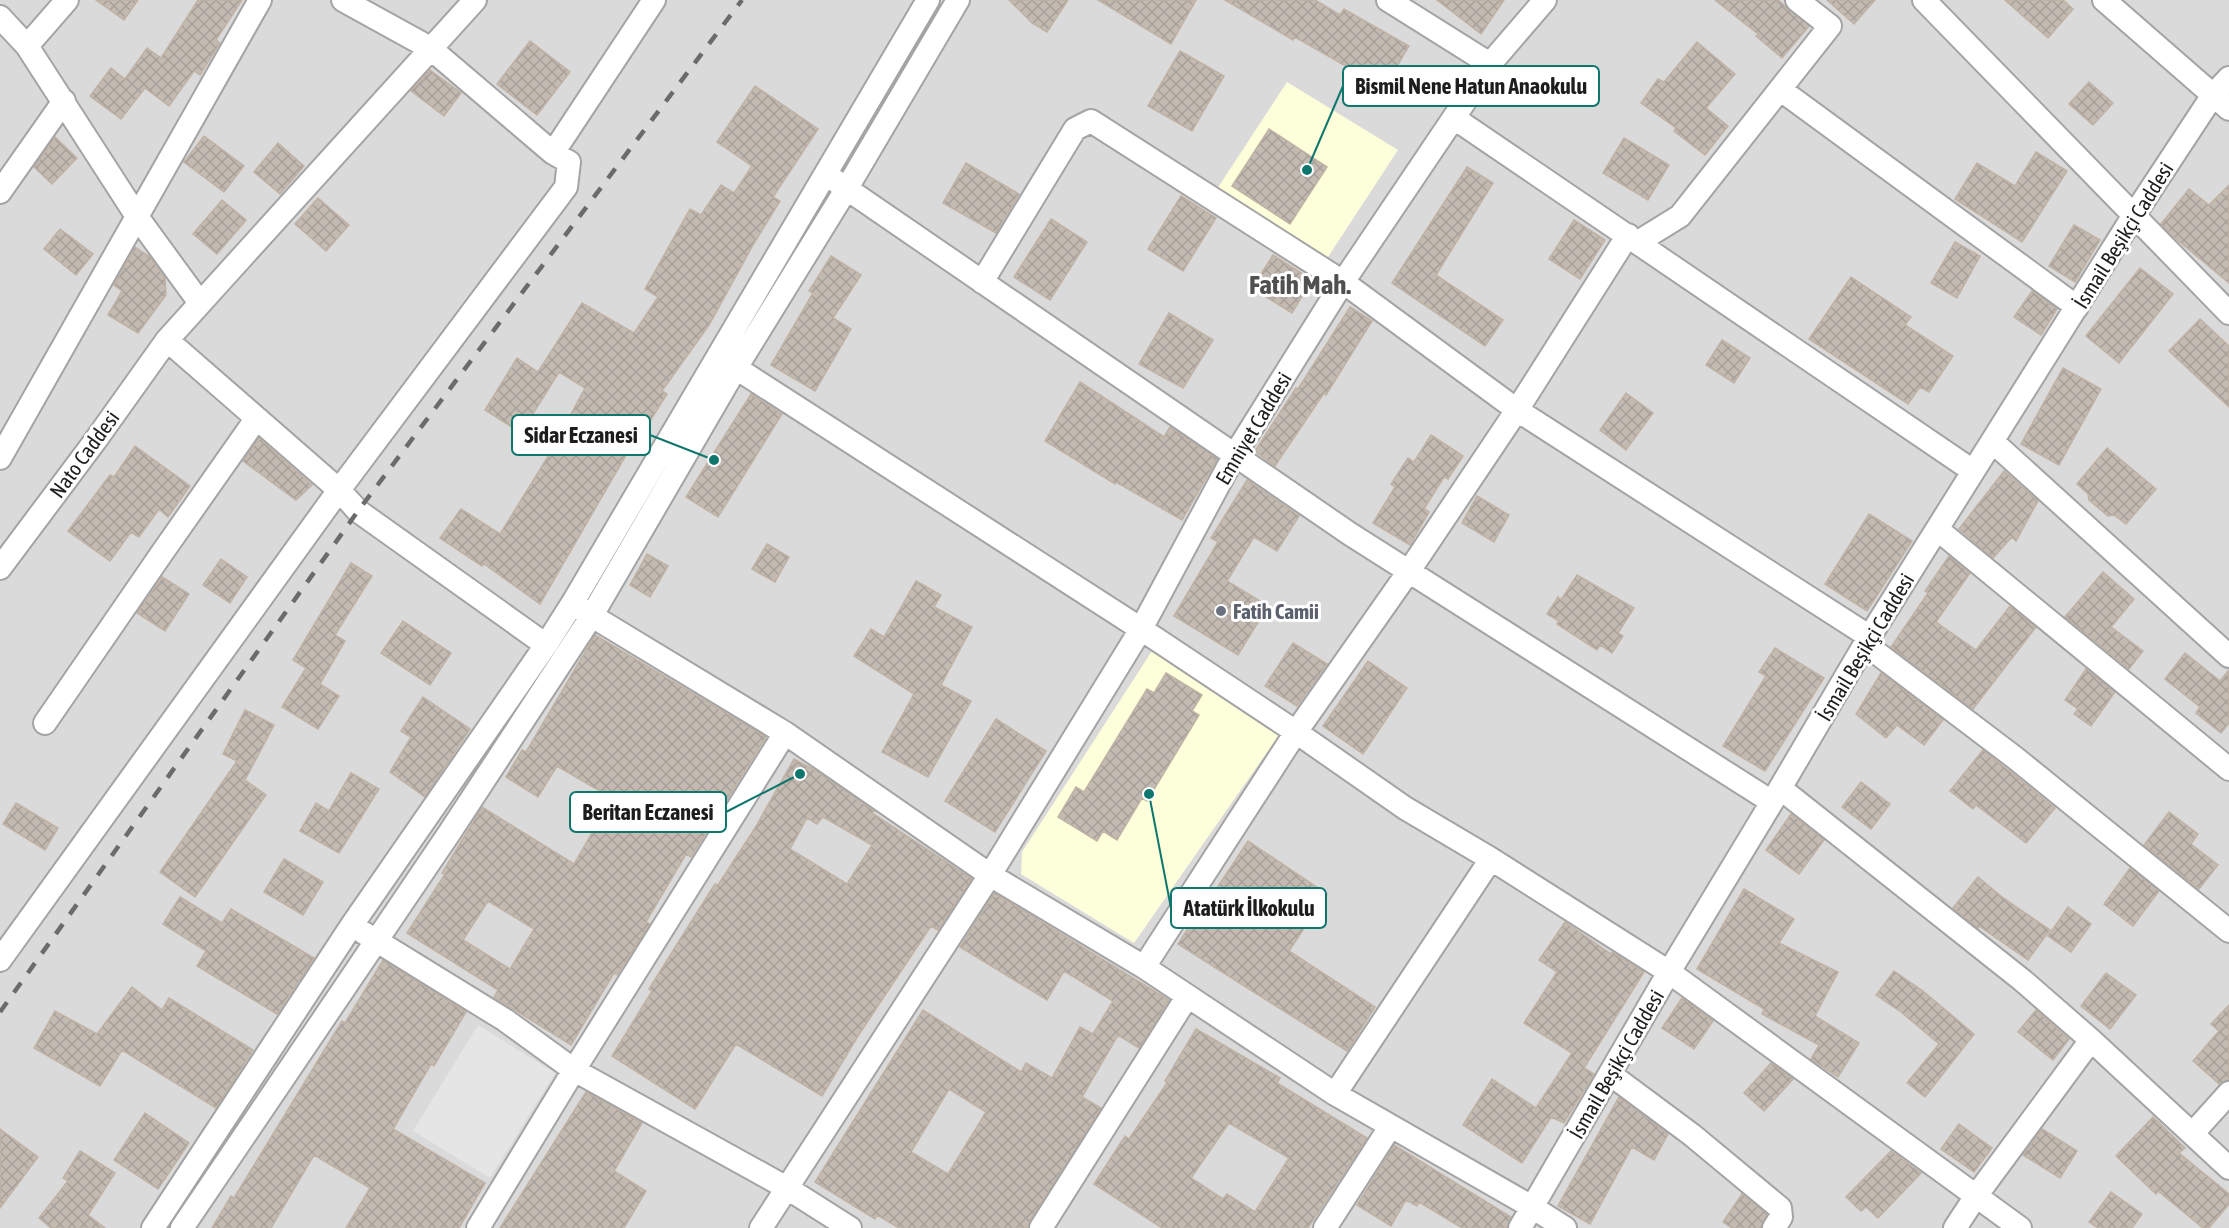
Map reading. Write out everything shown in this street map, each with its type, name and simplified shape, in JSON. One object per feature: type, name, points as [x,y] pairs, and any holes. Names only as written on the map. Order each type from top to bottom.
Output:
[{"type":"street","points":[[27,46],[68,0]]},
{"type":"street","points":[[0,458],[260,0]]},
{"type":"street","points":[[0,960],[339,490],[566,187],[569,162],[553,153],[430,48],[343,0]]},
{"type":"street","name":"Nato Caddesi","points":[[0,568],[7,544],[95,441],[167,340],[475,0]]},
{"type":"street","points":[[553,153],[654,0]]},
{"type":"street","points":[[153,1228],[352,925],[546,645],[928,0]]},
{"type":"street","points":[[182,1228],[450,832],[591,617],[736,368],[847,188],[958,0]]},
{"type":"street","points":[[1388,0],[1490,64]]},
{"type":"street","name":"Emniyet Caddesi","points":[[761,1228],[990,875],[1141,629],[1234,456],[1343,282],[1490,64],[1545,0]]},
{"type":"street","points":[[1144,967],[1296,732],[1409,571],[1633,238],[1680,216],[1830,26],[1797,0]]},
{"type":"street","points":[[1924,0],[2229,313]]},
{"type":"street","points":[[2104,0],[2221,102]]},
{"type":"street","points":[[0,17],[27,46],[138,218],[200,303]]},
{"type":"street","name":"İsmail Beşikçi Caddesi","points":[[1520,1228],[1867,640],[2134,215],[2221,102],[2229,78]]},
{"type":"street","points":[[1781,90],[2077,307]]},
{"type":"street","points":[[0,192],[64,101]]},
{"type":"street","points":[[1454,118],[1973,471]]},
{"type":"street","points":[[982,282],[1075,129],[1091,121],[1343,282],[1517,410],[1867,640],[2229,931]]},
{"type":"street","points":[[826,175],[1350,534],[1776,795],[2022,980],[2091,1040],[2229,1168]]},
{"type":"street","points":[[167,340],[339,490],[358,511],[546,645]]},
{"type":"street","points":[[736,368],[1141,629],[1405,808],[1491,858],[1669,972],[2020,1228]]},
{"type":"street","points":[[45,723],[256,419]]},
{"type":"street","points":[[1993,442],[2229,656]]},
{"type":"street","points":[[1937,529],[2229,769]]},
{"type":"street","points":[[572,603],[591,617],[785,733],[990,875],[1144,967],[1335,1094],[1565,1228]]},
{"type":"street","points":[[478,1228],[785,733]]},
{"type":"street","points":[[1335,1094],[1491,858]]},
{"type":"street","points":[[352,925],[505,1020],[574,1070],[787,1188],[850,1228]]},
{"type":"street","points":[[1041,1228],[1187,997]]},
{"type":"street","points":[[1955,1228],[2091,1040]]},
{"type":"street","points":[[1610,1074],[1692,1135],[1780,1208],[1781,1216],[1774,1228]]},
{"type":"street","points":[[2193,1133],[2229,1093]]},
{"type":"street","points":[[1325,1228],[1390,1127]]},
{"type":"shaded area","points":[[0,0],[2229,0],[2229,1228],[0,1228]]},
{"type":"shaded area","points":[[1287,82],[1398,150],[1326,260],[1217,189]]},
{"type":"shaded area","points":[[1152,651],[1279,735],[1134,943],[1021,874],[1022,852]]},
{"type":"shaded area","points":[[478,1025],[555,1073],[490,1178],[413,1131]]},
{"type":"building","points":[[96,0],[138,0],[124,20]]},
{"type":"building","points":[[198,0],[242,0],[216,40],[220,43],[200,75],[194,71],[169,106],[145,88],[121,119],[90,96],[111,68],[125,79],[147,48],[161,58]]},
{"type":"building","points":[[1009,0],[1068,0],[1047,32],[1032,23]]},
{"type":"building","points":[[1098,0],[1196,0],[1171,44]]},
{"type":"building","points":[[1225,0],[1315,0],[1340,15],[1344,9],[1409,46],[1384,88],[1295,37],[1293,40]]},
{"type":"building","points":[[1437,0],[1504,0],[1481,34]]},
{"type":"building","points":[[1715,0],[1778,0],[1809,26],[1782,58],[1756,36],[1758,34]]},
{"type":"building","points":[[1827,0],[1875,0],[1854,24]]},
{"type":"building","points":[[2005,0],[2063,0],[2073,9],[2048,38]]},
{"type":"building","points":[[530,41],[570,72],[537,115],[497,84]]},
{"type":"building","points":[[1697,42],[1735,74],[1706,108],[1728,126],[1705,155],[1674,131],[1676,128],[1641,103],[1658,79],[1664,82]]},
{"type":"building","points":[[1180,51],[1224,76],[1192,131],[1148,106]]},
{"type":"building","points":[[430,70],[461,93],[444,116],[411,91]]},
{"type":"building","points":[[2089,82],[2113,103],[2093,125],[2069,104]]},
{"type":"building","points":[[755,86],[818,129],[773,197],[780,201],[709,325],[662,391],[667,394],[647,426],[644,424],[540,604],[484,564],[482,566],[440,538],[461,509],[500,534],[547,458],[585,388],[559,372],[521,433],[485,410],[517,358],[538,372],[582,303],[634,333],[658,297],[645,289],[690,209],[701,215],[721,185],[734,193],[752,166],[717,142]]},
{"type":"building","points":[[1269,129],[1327,167],[1290,224],[1232,186]]},
{"type":"building","points":[[204,136],[244,166],[224,192],[184,162]]},
{"type":"building","points":[[55,137],[77,158],[52,184],[34,167]]},
{"type":"building","points":[[1624,138],[1669,165],[1648,200],[1603,173]]},
{"type":"building","points":[[278,143],[304,166],[280,194],[254,172]]},
{"type":"building","points":[[2036,152],[2067,171],[2022,242],[1955,199],[1977,163],[2015,186]]},
{"type":"building","points":[[966,163],[1019,194],[996,233],[943,203]]},
{"type":"building","points":[[1467,167],[1493,183],[1436,275],[1503,320],[1485,346],[1392,283]]},
{"type":"building","points":[[2229,185],[2229,283],[2161,224],[2189,189],[2209,205]]},
{"type":"building","points":[[1181,196],[1216,218],[1183,271],[1148,249]]},
{"type":"building","points":[[318,198],[349,225],[326,251],[295,224]]},
{"type":"building","points":[[222,200],[246,220],[217,254],[193,234]]},
{"type":"building","points":[[1051,219],[1087,242],[1050,300],[1014,277]]},
{"type":"building","points":[[1574,220],[1605,240],[1580,279],[1549,259]]},
{"type":"building","points":[[2074,225],[2100,240],[2075,282],[2049,266]]},
{"type":"building","points":[[60,229],[93,254],[76,275],[44,249]]},
{"type":"building","points":[[1955,242],[1980,256],[1957,298],[1931,283]]},
{"type":"building","points":[[135,247],[150,257],[165,278],[166,295],[138,333],[108,315],[122,291],[114,285]]},
{"type":"building","points":[[1273,255],[1312,280],[1292,313],[1252,288]]},
{"type":"building","points":[[831,256],[861,275],[833,318],[851,329],[815,391],[771,365],[813,293],[809,291]]},
{"type":"building","points":[[2140,268],[2173,294],[2119,363],[2086,336]]},
{"type":"building","points":[[1851,277],[1911,317],[1905,325],[1953,356],[1929,392],[1920,387],[1908,404],[1809,339]]},
{"type":"building","points":[[2032,291],[2057,309],[2041,335],[2014,317]]},
{"type":"building","points":[[1350,307],[1372,321],[1326,395],[1324,393],[1275,466],[1255,451]]},
{"type":"building","points":[[1169,313],[1213,340],[1183,388],[1139,364]]},
{"type":"building","points":[[2200,319],[2229,346],[2229,407],[2169,351]]},
{"type":"building","points":[[1722,340],[1750,358],[1734,383],[1706,365]]},
{"type":"building","points":[[2063,368],[2101,389],[2059,465],[2021,444]]},
{"type":"building","points":[[1080,382],[1164,437],[1170,427],[1217,459],[1182,520],[1116,482],[1115,484],[1045,441]]},
{"type":"building","points":[[1626,393],[1653,413],[1626,450],[1600,430]]},
{"type":"building","points":[[751,394],[782,414],[718,517],[686,497]]},
{"type":"building","points":[[1431,435],[1463,456],[1448,479],[1444,477],[1424,509],[1429,512],[1410,545],[1373,523],[1395,487],[1391,484],[1408,458],[1414,462]]},
{"type":"building","points":[[259,438],[312,485],[296,500],[243,461]]},
{"type":"building","points":[[135,446],[190,486],[168,517],[159,509],[139,537],[131,532],[110,561],[68,531],[110,475],[114,477]]},
{"type":"building","points":[[2107,448],[2156,489],[2126,524],[2114,515],[2108,516],[2089,500],[2088,494],[2077,484]]},
{"type":"building","points":[[2004,471],[2038,501],[2016,541],[2012,537],[1993,558],[1959,529]]},
{"type":"building","points":[[1247,480],[1299,516],[1277,551],[1254,537],[1227,581],[1268,606],[1238,655],[1174,616],[1218,542],[1211,538]]},
{"type":"building","points":[[1477,496],[1509,515],[1494,542],[1462,523]]},
{"type":"building","points":[[1869,514],[1912,541],[1867,611],[1825,584]]},
{"type":"building","points":[[767,544],[789,557],[775,582],[752,569]]},
{"type":"building","points":[[647,554],[668,566],[650,597],[630,585]]},
{"type":"building","points":[[1949,556],[1970,573],[1936,622],[1976,650],[2010,606],[2036,627],[1973,709],[1891,647],[1928,593],[1925,591]]},
{"type":"building","points":[[221,559],[247,577],[230,603],[203,585]]},
{"type":"building","points":[[351,563],[372,576],[335,635],[345,641],[320,684],[339,696],[318,729],[282,707],[306,668],[293,660]]},
{"type":"building","points":[[2103,572],[2134,599],[2111,627],[2143,651],[2129,669],[2065,617]]},
{"type":"building","points":[[1577,575],[1634,608],[1618,633],[1623,636],[1612,653],[1600,645],[1597,650],[1557,624],[1559,621],[1547,614],[1558,597],[1561,600]]},
{"type":"building","points":[[162,577],[189,594],[165,631],[137,613]]},
{"type":"building","points":[[916,581],[941,595],[934,607],[972,627],[941,685],[971,701],[928,777],[882,752],[914,694],[854,656],[871,629],[884,637]]},
{"type":"building","points":[[403,621],[451,653],[430,685],[381,653]]},
{"type":"building","points":[[595,635],[766,737],[691,857],[686,854],[646,922],[650,924],[617,975],[614,973],[571,1045],[494,997],[498,990],[407,933],[445,874],[442,873],[482,807],[574,864],[612,798],[557,766],[538,797],[506,777],[522,750],[526,752]],"holes":[[[488,901],[534,929],[510,969],[463,940]]]},
{"type":"building","points":[[1293,643],[1327,664],[1297,706],[1265,686]]},
{"type":"building","points":[[1775,648],[1824,678],[1765,771],[1723,746],[1766,676],[1759,672]]},
{"type":"building","points":[[2185,653],[2220,681],[2229,670],[2229,723],[2221,733],[2196,713],[2200,707],[2165,679]]},
{"type":"building","points":[[1368,661],[1407,688],[1363,754],[1323,726]]},
{"type":"building","points":[[2086,669],[2115,692],[2091,726],[2074,714],[2078,709],[2065,700]]},
{"type":"building","points":[[1166,673],[1202,695],[1192,711],[1199,715],[1147,801],[1142,798],[1117,840],[1103,831],[1097,841],[1058,817],[1076,787],[1084,792],[1147,689],[1154,693]]},
{"type":"building","points":[[1881,673],[1943,720],[1924,745],[1897,725],[1886,738],[1856,714]]},
{"type":"building","points":[[423,697],[470,729],[425,797],[390,772],[411,737],[401,731]]},
{"type":"building","points":[[245,710],[274,725],[245,780],[266,795],[195,897],[160,872],[237,761],[223,754]]},
{"type":"building","points":[[996,719],[1046,751],[995,832],[945,801]]},
{"type":"building","points":[[1983,750],[2055,808],[2026,843],[1976,805],[1973,809],[1950,791]]},
{"type":"building","points":[[794,759],[818,772],[874,811],[872,813],[972,879],[938,930],[931,926],[858,1036],[822,1096],[736,1044],[695,1109],[612,1056],[652,991],[649,989],[679,941],[715,884],[718,885],[755,828]],"holes":[[[823,817],[872,845],[847,884],[790,849],[807,818],[817,824]]]},
{"type":"building","points":[[351,773],[379,789],[339,853],[300,831],[316,803],[329,811]]},
{"type":"building","points":[[1861,782],[1890,804],[1871,829],[1842,807]]},
{"type":"building","points":[[16,803],[58,828],[45,850],[3,824]]},
{"type":"building","points":[[2169,812],[2198,834],[2191,844],[2218,865],[2199,889],[2144,845]]},
{"type":"building","points":[[1791,814],[1824,840],[1799,874],[1766,850]]},
{"type":"building","points":[[1248,841],[1327,894],[1289,951],[1375,1007],[1347,1051],[1178,944]]},
{"type":"building","points":[[284,859],[323,882],[303,915],[264,892]]},
{"type":"building","points":[[2130,868],[2159,891],[2133,926],[2104,904]]},
{"type":"building","points":[[1978,877],[2002,897],[2050,930],[2028,960],[1979,926],[1978,928],[1953,908]]},
{"type":"building","points":[[1744,889],[1794,919],[1779,943],[1838,972],[1815,1016],[1859,1043],[1838,1077],[1811,1059],[1819,1045],[1762,1014],[1764,1009],[1697,969]]},
{"type":"building","points":[[994,893],[1169,1000],[1139,1048],[1118,1035],[1082,1097],[1101,1108],[1030,1221],[1028,1228],[899,1228],[877,1215],[875,1219],[815,1182],[923,1010],[1021,1072],[1026,1063],[1052,1078],[1080,1027],[1093,1034],[1113,1001],[1064,971],[1047,1000],[960,947]],"holes":[[[949,1089],[986,1112],[948,1174],[911,1152]]]},
{"type":"building","points":[[180,897],[222,923],[231,909],[314,958],[277,1014],[197,966],[206,951],[163,924]]},
{"type":"building","points":[[2068,907],[2091,924],[2071,952],[2048,936]]},
{"type":"building","points":[[1565,922],[1611,954],[1612,952],[1644,972],[1584,1068],[1594,1074],[1564,1123],[1551,1117],[1522,1163],[1463,1125],[1492,1079],[1536,1108],[1572,1053],[1524,1023],[1557,972],[1539,960]]},
{"type":"building","points":[[383,960],[466,1012],[434,1066],[431,1064],[393,1129],[485,1183],[459,1228],[346,1228],[370,1188],[314,1155],[271,1228],[212,1228],[231,1196],[234,1198],[342,1021],[345,1023]]},
{"type":"building","points":[[1894,971],[1923,991],[1974,1034],[1925,1097],[1907,1083],[1939,1044],[1901,1012],[1876,995]]},
{"type":"building","points":[[2106,973],[2136,995],[2110,1029],[2081,1006]]},
{"type":"building","points":[[132,987],[162,1010],[169,998],[253,1050],[216,1108],[122,1050],[100,1086],[34,1048],[55,1011],[97,1034]]},
{"type":"building","points":[[1682,998],[1713,1021],[1694,1049],[1662,1028]]},
{"type":"building","points":[[2229,1005],[2229,1080],[2219,1084],[2193,1061],[2219,1031],[2211,1024]]},
{"type":"building","points":[[2036,1010],[2069,1039],[2053,1060],[2018,1032]]},
{"type":"building","points":[[1196,1029],[1280,1078],[1277,1083],[1367,1138],[1308,1228],[1162,1228],[1094,1184],[1125,1136],[1129,1139],[1167,1083],[1165,1081]],"holes":[[[1229,1123],[1289,1158],[1255,1212],[1227,1194],[1223,1199],[1191,1178]]]},
{"type":"building","points":[[1771,1063],[1793,1079],[1764,1111],[1744,1093]]},
{"type":"building","points":[[586,1092],[642,1123],[614,1171],[646,1191],[624,1228],[500,1228]]},
{"type":"building","points":[[1619,1097],[1668,1134],[1654,1160],[1632,1147],[1590,1224],[1558,1206]]},
{"type":"building","points":[[145,1113],[189,1143],[158,1189],[114,1160]]},
{"type":"building","points":[[2153,1117],[2185,1148],[2179,1153],[2229,1194],[2229,1204],[2209,1228],[2203,1228],[2158,1191],[2156,1194],[2116,1156]]},
{"type":"building","points":[[1959,1124],[1992,1148],[1974,1172],[1941,1149]]},
{"type":"building","points":[[0,1129],[38,1157],[0,1208]]},
{"type":"building","points":[[2042,1129],[2077,1151],[2060,1178],[2023,1155]]},
{"type":"building","points":[[1394,1145],[1511,1217],[1507,1228],[1462,1228],[1419,1202],[1417,1206],[1406,1200],[1391,1226],[1357,1205]]},
{"type":"building","points":[[80,1151],[115,1173],[88,1215],[105,1228],[51,1228],[39,1218],[68,1181],[63,1178]]},
{"type":"building","points":[[1891,1151],[1921,1173],[1878,1218],[1866,1207],[1861,1211],[1846,1197]]},
{"type":"building","points":[[2111,1192],[2142,1214],[2132,1228],[2098,1228],[2089,1222]]},
{"type":"building","points":[[1742,1194],[1767,1214],[1761,1228],[1732,1228],[1723,1222]]},
{"type":"railway","points":[[0,1012],[358,511],[742,0]]},
{"type":"place","name":"Bismil Nene Hatun Anaokulu","points":[[1307,170]]},
{"type":"place","name":"Sidar Eczanesi","points":[[714,460]]},
{"type":"place","name":"Fatih Camii","points":[[1221,611]]},
{"type":"place","name":"Beritan Eczanesi","points":[[800,774]]},
{"type":"place","name":"Atatürk İlkokulu","points":[[1149,794]]},
{"type":"district","name":"Fatih Mah.","points":[[1300,284]]}]
